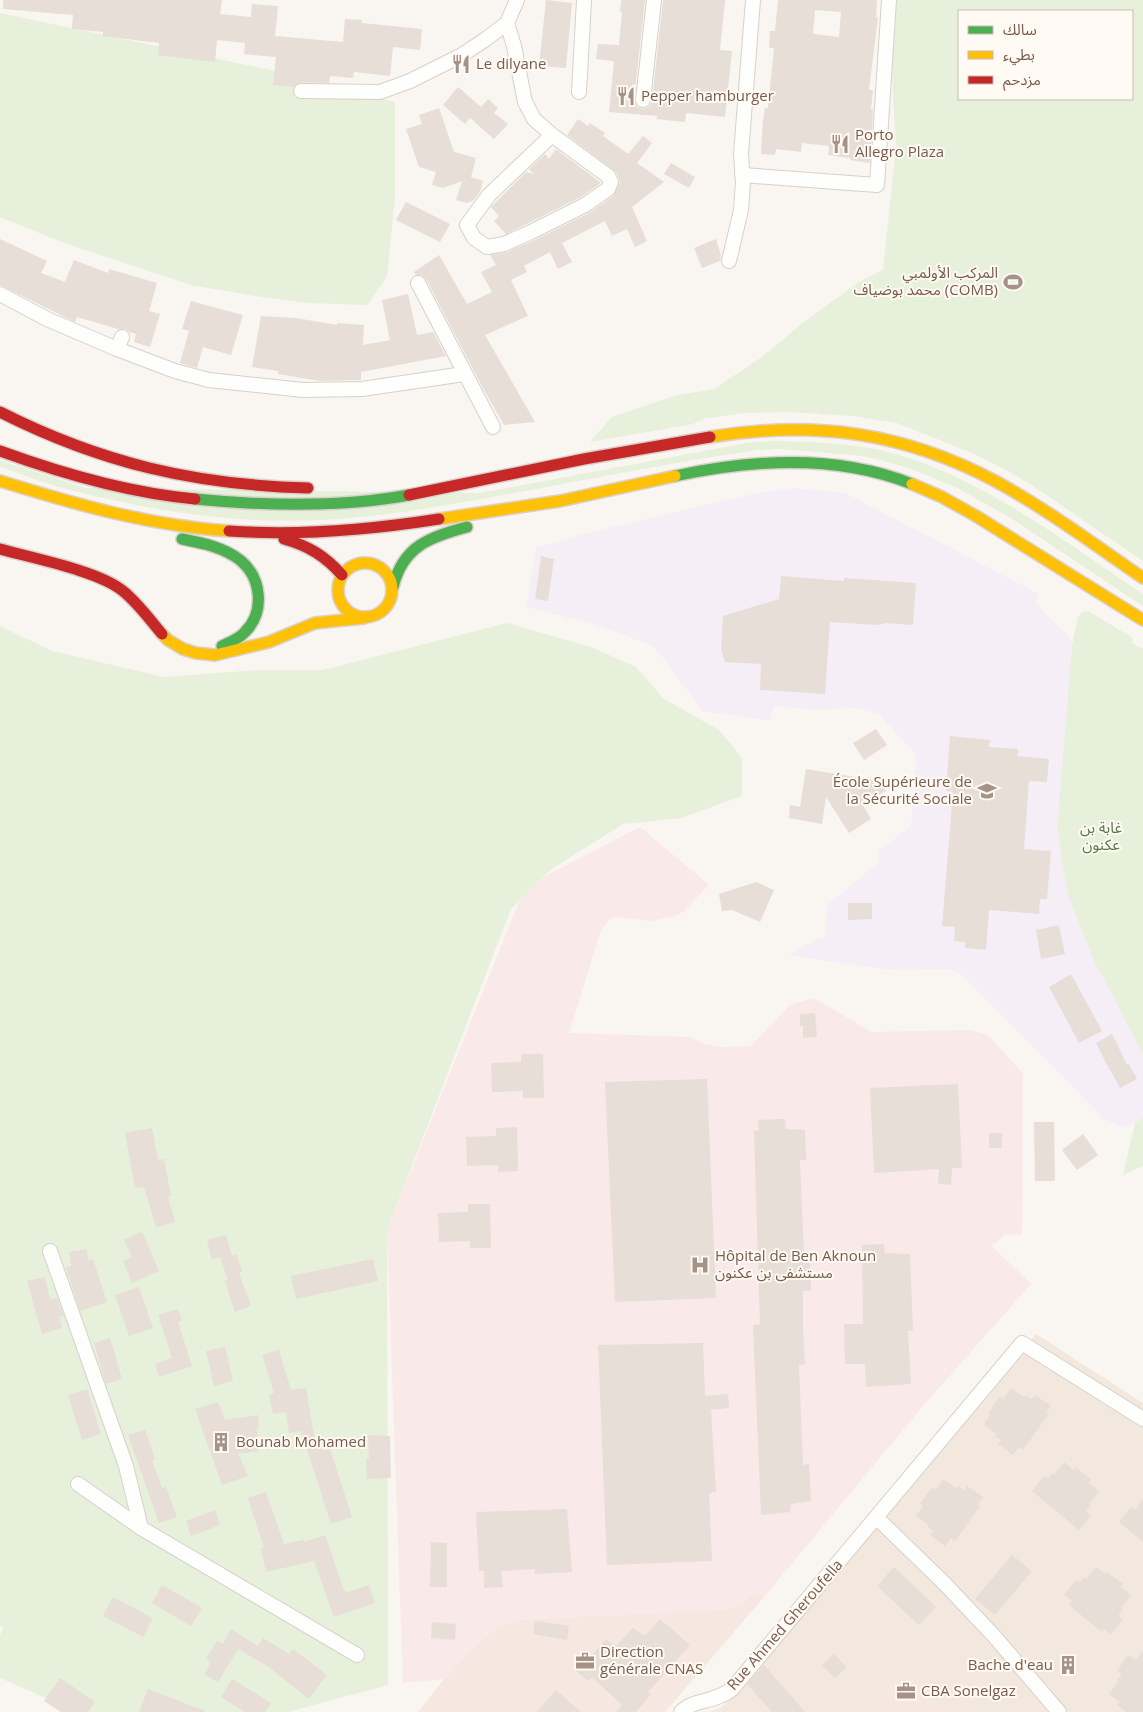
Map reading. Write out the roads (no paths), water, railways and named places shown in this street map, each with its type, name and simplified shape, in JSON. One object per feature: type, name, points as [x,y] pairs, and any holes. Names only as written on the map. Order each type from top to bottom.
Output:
[{"type":"highway","points":[[0,412],[74,446],[148,469],[234,483],[295,488],[323,488]]},
{"type":"highway","points":[[2,452],[53,471],[140,492],[176,498],[271,505],[377,500],[714,436],[760,429],[816,429],[858,434],[913,446],[947,458],[973,470],[1024,499],[1143,578]]},
{"type":"highway","points":[[392,587],[403,560],[409,553],[426,542],[450,532],[574,498],[709,469],[779,462],[808,463],[886,475],[958,505],[1143,620]]},
{"type":"highway","points":[[404,484],[491,478]]},
{"type":"highway","points":[[0,481],[80,505],[140,528],[213,546],[245,565],[255,580],[260,597],[258,611],[252,625],[243,635],[231,643],[205,650],[183,649]]},
{"type":"highway","points":[[80,505],[159,522],[207,529],[261,533],[351,531],[574,498]]},
{"type":"highway","points":[[261,533],[299,542],[318,551],[342,575]]},
{"type":"highway","points":[[0,549],[86,573],[108,582],[123,591],[168,640],[183,649],[196,653],[215,654],[269,642],[315,623],[374,617],[388,605],[392,596],[392,587],[386,572],[371,563],[363,563],[355,565],[342,575],[338,586],[330,598]]},
{"type":"highway","points":[[338,586],[338,596],[347,612],[364,618]]},
{"type":"highway","points":[[256,644],[266,635],[315,612]]},
{"type":"street","points":[[300,91],[380,92],[410,81],[462,55],[507,23],[517,0]]},
{"type":"street","points":[[579,92],[584,0]]},
{"type":"street","points":[[643,100],[654,0]]},
{"type":"street","points":[[730,261],[741,210],[742,146],[754,0]]},
{"type":"street","points":[[742,175],[877,184],[889,0]]},
{"type":"street","points":[[507,23],[514,46],[525,102],[534,119],[552,135],[608,176],[611,182],[608,189],[585,205],[504,244],[487,247],[474,238],[467,226],[489,195],[552,135]]},
{"type":"street","points":[[418,283],[493,427]]},
{"type":"street","points":[[0,294],[47,319],[119,343],[175,372],[209,380],[302,390],[362,389],[464,374]]},
{"type":"street","points":[[50,1251],[126,1466],[141,1528]]},
{"type":"street","name":"Rue Ahmed Gheroufella","points":[[681,1712],[687,1706],[718,1698],[732,1689],[1022,1344],[1143,1419]]},
{"type":"street","points":[[78,1484],[141,1528],[357,1655]]},
{"type":"street","points":[[877,1518],[945,1584],[994,1636],[1059,1712]]},
{"type":"place","name":"Le dilyane","points":[[461,64]]},
{"type":"place","name":"Pepper hamburger","points":[[626,96]]},
{"type":"place","name":"Porto Allegro Plaza","points":[[840,144]]},
{"type":"place","name":"المركب الأولمبي محمد بوضياف (COMB)","points":[[1013,282]]},
{"type":"place","name":"École Supérieure de la Sécurité Sociale","points":[[987,791]]},
{"type":"place","name":"Hôpital de Ben Aknoun مستشفى بن عكنون","points":[[700,1265]]},
{"type":"place","name":"Bounab Mohamed","points":[[221,1442]]},
{"type":"place","name":"Direction générale CNAS","points":[[585,1661]]},
{"type":"place","name":"Bache d'eau","points":[[1068,1665]]},
{"type":"place","name":"CBA Sonelgaz","points":[[906,1691]]},
{"type":"park label","name":"غابة بن عكنون","points":[[1101,836]]}]
